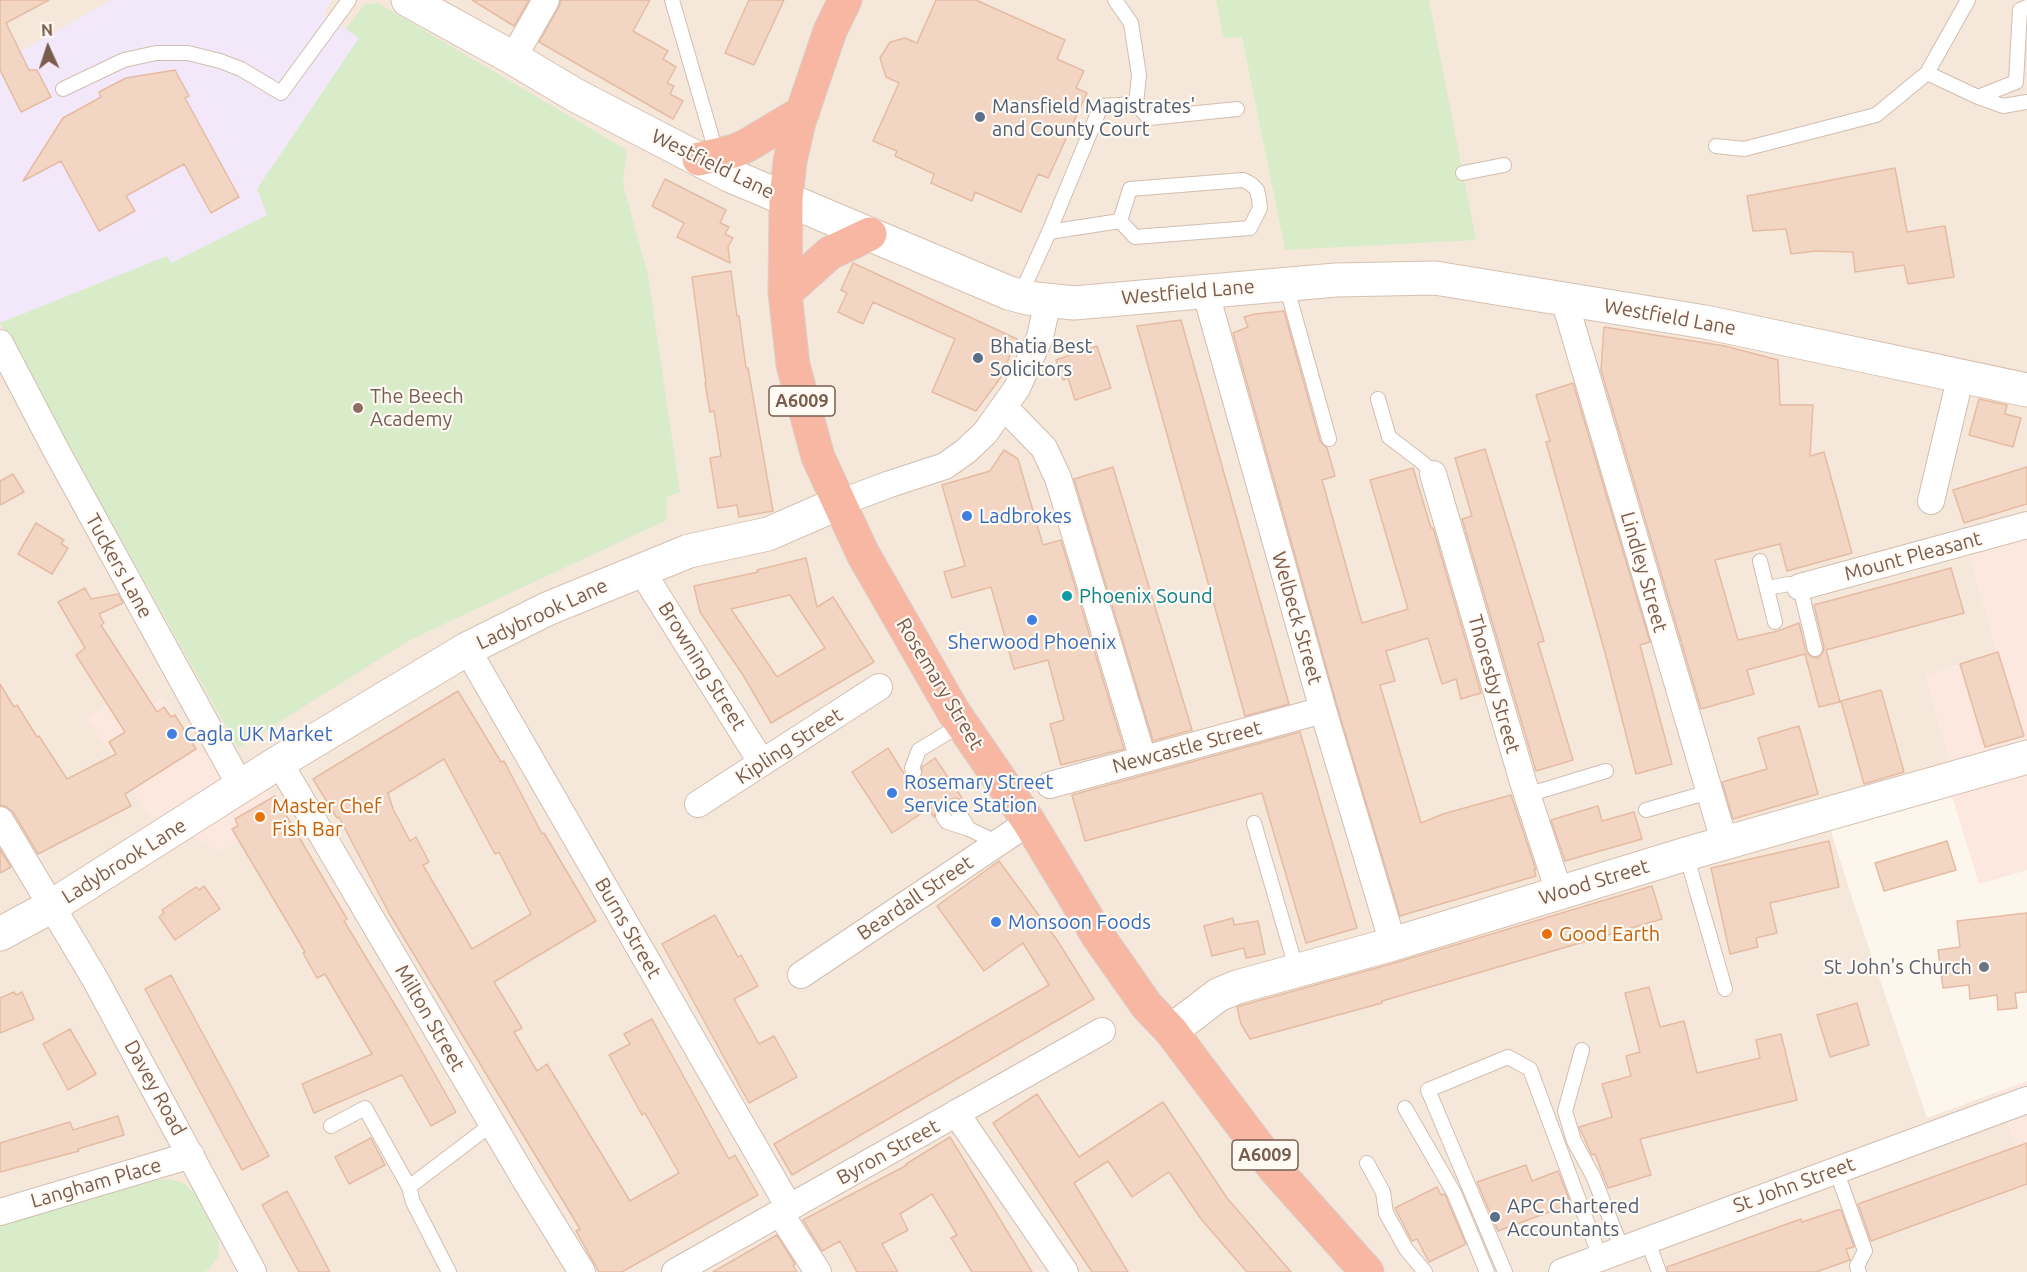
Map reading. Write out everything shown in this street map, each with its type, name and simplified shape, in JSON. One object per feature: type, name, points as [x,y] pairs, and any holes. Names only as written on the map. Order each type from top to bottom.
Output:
[{"type":"highway","name":"Rosemary Street","points":[[845,0],[830,32],[803,112],[790,161],[786,199],[786,293],[793,365],[818,457],[862,554],[962,724],[1029,822],[1098,936],[1147,1006],[1171,1030],[1275,1169],[1367,1272]]},
{"type":"highway","points":[[708,157],[746,146],[803,112]]},
{"type":"highway","points":[[786,293],[830,253],[870,234]]},
{"type":"street","name":"Westfield Lane","points":[[408,0],[575,95],[708,157],[786,199],[1034,299],[1074,303],[1336,280],[1435,278],[1705,322],[2027,390]]},
{"type":"street","points":[[513,58],[546,0]]},
{"type":"street","name":"Welbeck Street","points":[[1205,290],[1323,710],[1393,944]]},
{"type":"street","name":"Ladybrook Lane","points":[[0,934],[52,906],[279,762],[467,649],[547,609],[689,551],[768,534],[839,503],[945,466],[985,433],[1017,388],[1040,337],[1034,299]]},
{"type":"street","name":"Lindley Street","points":[[1564,299],[1725,844]]},
{"type":"street","name":"Tuckers Lane","points":[[0,344],[241,787]]},
{"type":"street","points":[[1931,501],[1960,375]]},
{"type":"street","points":[[1004,407],[1044,448],[1058,478],[1143,759]]},
{"type":"street","name":"Thoresby Street","points":[[1433,474],[1527,795],[1559,892]]},
{"type":"street","name":"Mount Pleasant","points":[[1800,587],[2027,525]]},
{"type":"street","name":"Browning Street","points":[[641,570],[762,763]]},
{"type":"street","name":"Burns Street","points":[[467,649],[818,1272]]},
{"type":"street","name":"Kipling Street","points":[[698,804],[879,687]]},
{"type":"street","name":"Newcastle Street","points":[[1050,785],[1323,710]]},
{"type":"street","name":"Wood Street","points":[[1171,1030],[1218,995],[1237,987],[1393,944],[1686,854],[2027,757]]},
{"type":"street","name":"Milton Street","points":[[279,762],[582,1272]]},
{"type":"street","name":"Davey Road","points":[[0,820],[95,979],[191,1155],[251,1272]]},
{"type":"street","name":"Beardall Street","points":[[801,975],[1029,822]]},
{"type":"street","name":"Byron Street","points":[[675,1272],[1102,1031]]},
{"type":"street","name":"St John Street","points":[[1562,1272],[2027,1100]]},
{"type":"street","points":[[956,1113],[1065,1272]]},
{"type":"street","name":"Langham Place","points":[[0,1212],[191,1155]]},
{"type":"lane","points":[[63,89],[124,60],[156,52],[188,53],[220,61],[241,69],[281,93],[350,0]]},
{"type":"lane","points":[[672,0],[708,157]]},
{"type":"lane","points":[[1115,0],[1131,23],[1139,75],[1136,104],[1149,118],[1238,109]]},
{"type":"lane","points":[[1716,146],[1744,149],[1876,115],[1927,73],[1968,0]]},
{"type":"lane","points":[[1978,97],[2022,80],[2022,6]]},
{"type":"lane","points":[[1927,73],[2003,106],[2027,102]]},
{"type":"lane","points":[[1034,299],[1048,232],[1101,106],[1136,104]]},
{"type":"lane","points":[[1463,173],[1504,165]]},
{"type":"lane","points":[[1243,180],[1257,190],[1259,199],[1260,208],[1250,228],[1135,237],[1120,221],[1130,189],[1243,180]]},
{"type":"lane","points":[[1048,232],[1120,221]]},
{"type":"lane","points":[[1286,284],[1329,439]]},
{"type":"lane","points":[[1378,399],[1389,437],[1423,463],[1433,474]]},
{"type":"lane","points":[[1760,561],[1775,622]]},
{"type":"lane","points":[[1767,588],[1789,584],[1800,587],[1815,649]]},
{"type":"lane","points":[[914,772],[912,768],[919,750],[962,724]]},
{"type":"lane","points":[[919,750],[928,763]]},
{"type":"lane","points":[[1527,795],[1605,771]]},
{"type":"lane","points":[[1647,810],[1709,792]]},
{"type":"lane","points":[[956,807],[969,829]]},
{"type":"lane","points":[[943,816],[948,822],[998,843]]},
{"type":"lane","points":[[1254,823],[1298,971]]},
{"type":"lane","points":[[1686,854],[1725,989]]},
{"type":"lane","points":[[1582,1050],[1565,1111],[1574,1141],[1593,1176],[1611,1253]]},
{"type":"lane","points":[[1505,1272],[1428,1090],[1508,1057],[1530,1069],[1611,1253]]},
{"type":"lane","points":[[331,1126],[365,1108],[409,1187],[413,1202],[449,1272]]},
{"type":"lane","points":[[1405,1108],[1454,1192],[1487,1272]]},
{"type":"lane","points":[[409,1187],[492,1124]]},
{"type":"lane","points":[[1367,1163],[1383,1192],[1386,1213],[1406,1249],[1425,1272]]},
{"type":"lane","points":[[1836,1170],[1865,1251],[1857,1266],[1859,1272]]},
{"type":"lane","points":[[1647,1239],[1659,1272]]},
{"type":"shaded area","points":[[0,0],[2027,0],[2027,537],[1969,554],[1998,652],[1926,676],[1959,794],[1831,831],[1927,1118],[1997,1092],[2027,1178],[2027,1272],[0,1272]]},
{"type":"shaded area","name":"The Beech Academy","points":[[112,0],[332,0],[324,14],[346,29],[365,4],[378,3],[627,150],[623,184],[648,275],[680,492],[667,497],[667,520],[410,640],[238,748],[0,322],[0,63]]},
{"type":"shaded area","points":[[2027,537],[2027,870],[1979,884],[1952,796],[1959,794],[1926,676],[1998,652],[1969,554]]},
{"type":"shaded area","points":[[138,685],[151,705],[163,697],[196,749],[275,796],[286,815],[220,852],[145,810],[113,756],[86,718]]},
{"type":"shaded area","points":[[2027,1081],[2027,1178],[1997,1092]]},
{"type":"green space","points":[[1216,0],[1429,0],[1476,240],[1285,250],[1242,37],[1224,38]]},
{"type":"green space","name":"The Beech Academy","points":[[378,3],[627,150],[623,184],[648,275],[680,492],[667,497],[667,520],[410,640],[238,748],[0,323],[167,256],[171,263],[267,215],[257,189],[359,38],[346,29],[365,4]]},
{"type":"green space","points":[[170,1179],[185,1184],[196,1195],[218,1239],[219,1255],[205,1272],[0,1272],[0,1225],[148,1181]]},
{"type":"building","points":[[0,0],[49,0],[6,23],[29,70],[37,70],[51,97],[21,112],[0,70]]},
{"type":"building","points":[[472,0],[529,0],[514,26]]},
{"type":"building","points":[[561,0],[650,0],[633,31],[668,51],[663,59],[676,67],[667,83],[674,86],[670,94],[683,101],[673,119],[539,42]]},
{"type":"building","points":[[749,0],[784,0],[754,65],[725,53]]},
{"type":"building","name":"Mansfield Magistrates' and County Court","points":[[936,0],[976,0],[1065,40],[1057,59],[1084,71],[1076,88],[1087,93],[1048,178],[1038,174],[1021,212],[975,192],[972,201],[931,183],[934,174],[895,156],[897,151],[873,141],[899,83],[886,77],[880,58],[890,42],[905,38],[917,43]]},
{"type":"building","points":[[175,70],[189,96],[185,98],[239,197],[211,213],[184,164],[126,196],[135,211],[99,231],[61,161],[23,181],[63,118],[101,97],[99,92],[126,78]]},
{"type":"building","points":[[1895,168],[1907,232],[1945,226],[1954,277],[1908,284],[1904,265],[1855,272],[1853,252],[1816,251],[1791,254],[1786,229],[1753,231],[1747,196]]},
{"type":"building","points":[[665,179],[726,210],[720,223],[729,227],[725,234],[733,238],[728,247],[730,263],[677,237],[684,223],[652,206]]},
{"type":"building","points":[[853,263],[1017,339],[1001,377],[976,411],[932,392],[955,339],[873,302],[863,324],[838,312],[847,293],[841,290]]},
{"type":"building","points":[[731,271],[746,368],[748,368],[773,511],[739,517],[737,505],[718,508],[710,458],[721,456],[714,411],[710,412],[705,383],[692,277]]},
{"type":"building","points":[[1284,311],[1320,441],[1327,448],[1335,476],[1322,480],[1362,623],[1408,609],[1370,480],[1413,468],[1481,693],[1461,699],[1456,679],[1442,684],[1428,638],[1386,651],[1395,681],[1380,685],[1421,823],[1443,814],[1511,795],[1536,876],[1400,916],[1337,706],[1233,333],[1248,327],[1244,317]]},
{"type":"building","points":[[1181,320],[1289,704],[1245,716],[1137,326]]},
{"type":"building","points":[[1604,327],[1725,346],[1778,360],[1780,405],[1813,405],[1810,456],[1824,452],[1852,553],[1787,571],[1780,544],[1715,560],[1738,640],[1778,631],[1799,623],[1806,652],[1818,658],[1824,647],[1814,605],[1951,568],[1964,613],[1826,650],[1840,702],[1819,707],[1805,654],[1747,670],[1754,694],[1701,709],[1601,370]]},
{"type":"building","points":[[1097,346],[1111,388],[1075,400],[1068,378],[1063,380],[1056,360]]},
{"type":"building","points":[[1573,383],[1650,642],[1640,645],[1672,764],[1636,774],[1607,660],[1546,442],[1550,441],[1536,395]]},
{"type":"building","points":[[1979,399],[2007,405],[2005,414],[2021,418],[2013,447],[1969,435]]},
{"type":"building","points":[[1485,449],[1544,641],[1538,643],[1573,760],[1536,771],[1462,519],[1472,516],[1455,458]]},
{"type":"building","points":[[1004,450],[1018,459],[1043,545],[1061,540],[1124,749],[1061,765],[1050,724],[1064,720],[1048,660],[1014,669],[991,587],[952,598],[944,572],[965,566],[942,485],[990,471]]},
{"type":"building","points":[[1113,467],[1192,730],[1153,741],[1074,479]]},
{"type":"building","points":[[2027,467],[2027,504],[1964,523],[1953,490]]},
{"type":"building","points":[[13,474],[24,492],[0,505],[0,481]]},
{"type":"building","points":[[36,523],[64,540],[61,544],[68,548],[52,574],[18,554]]},
{"type":"building","points":[[806,558],[817,607],[833,597],[874,662],[771,723],[743,675],[700,612],[694,586],[758,572],[757,570]],"holes":[[[790,595],[825,648],[777,677],[731,609]]]},
{"type":"building","points":[[85,588],[91,599],[118,594],[123,603],[99,614],[104,623],[101,625],[157,712],[164,707],[171,717],[175,715],[196,749],[125,794],[131,806],[38,854],[13,812],[0,805],[0,684],[14,707],[17,705],[37,737],[39,736],[67,779],[116,754],[109,742],[125,732],[76,655],[85,648],[58,602]]},
{"type":"building","points":[[1998,652],[2024,736],[1985,747],[1960,664]]},
{"type":"building","points":[[1881,690],[1904,772],[1864,784],[1841,701]]},
{"type":"building","points":[[458,691],[501,762],[504,761],[542,834],[544,833],[596,921],[494,982],[522,1028],[514,1032],[537,1071],[547,1064],[630,1201],[679,1173],[645,1113],[642,1115],[609,1055],[630,1044],[624,1034],[652,1019],[729,1159],[735,1155],[758,1195],[622,1272],[599,1272],[576,1231],[580,1229],[390,915],[339,817],[337,818],[313,779]],"holes":[[[444,759],[495,854],[499,852],[531,914],[472,949],[423,865],[429,862],[416,837],[410,841],[393,809],[388,793]]]},
{"type":"building","points":[[1799,726],[1818,794],[1733,819],[1722,782],[1767,769],[1758,738]]},
{"type":"building","points":[[1300,732],[1357,928],[1306,943],[1262,793],[1085,841],[1072,795]]},
{"type":"building","name":"Rosemary Street Service Station","points":[[888,748],[906,777],[913,781],[921,777],[922,767],[935,758],[964,801],[951,799],[946,808],[938,809],[934,817],[928,809],[892,833],[852,772]]},
{"type":"building","points":[[275,796],[347,919],[344,921],[456,1112],[431,1126],[402,1075],[314,1113],[302,1084],[372,1054],[325,974],[317,978],[303,953],[305,952],[232,829],[238,826],[235,819]]},
{"type":"building","points":[[1598,806],[1602,821],[1634,812],[1642,839],[1565,861],[1551,820]]},
{"type":"building","points":[[1829,841],[1839,887],[1770,903],[1777,933],[1756,938],[1758,947],[1730,954],[1711,868]]},
{"type":"building","points":[[1947,841],[1956,870],[1884,891],[1875,863]]},
{"type":"building","points":[[0,849],[11,867],[0,873]]},
{"type":"building","points":[[999,861],[1057,940],[1094,999],[792,1175],[774,1144],[1049,985],[1023,943],[984,971],[937,906]]},
{"type":"building","points":[[204,886],[220,909],[175,940],[159,917],[164,913],[162,910],[196,887],[199,890]]},
{"type":"building","points":[[1652,886],[1662,919],[1382,1001],[1382,1003],[1250,1039],[1241,1024],[1237,1007],[1398,962]]},
{"type":"building","name":"St John's Church","points":[[2027,913],[2027,992],[2015,993],[2017,1008],[1998,1010],[1997,995],[1970,999],[1969,985],[1943,988],[1938,950],[1960,947],[1957,921]]},
{"type":"building","points":[[715,915],[738,957],[741,955],[758,986],[734,999],[759,1044],[774,1036],[797,1077],[749,1103],[662,944]]},
{"type":"building","points":[[1233,918],[1234,925],[1258,921],[1265,954],[1246,958],[1244,948],[1212,956],[1204,926]]},
{"type":"building","points":[[171,975],[269,1156],[242,1170],[145,989]]},
{"type":"building","points":[[1649,987],[1660,1027],[1684,1021],[1697,1073],[1760,1058],[1756,1040],[1781,1034],[1797,1100],[1640,1139],[1651,1175],[1608,1188],[1595,1154],[1592,1155],[1579,1127],[1612,1117],[1602,1084],[1631,1076],[1626,1056],[1640,1052],[1625,993]]},
{"type":"building","points":[[14,992],[16,995],[22,992],[34,1019],[0,1033],[0,998]]},
{"type":"building","points":[[1857,1003],[1869,1045],[1830,1057],[1817,1015]]},
{"type":"building","points":[[70,1029],[96,1074],[68,1090],[43,1044]]},
{"type":"building","points":[[1037,1094],[1079,1157],[1163,1102],[1227,1198],[1291,1272],[1247,1272],[1201,1219],[1169,1172],[1132,1197],[1108,1161],[1074,1183],[1128,1272],[1092,1272],[993,1123]]},
{"type":"building","points":[[118,1116],[124,1135],[78,1149],[79,1151],[0,1172],[0,1143],[70,1122],[73,1130]]},
{"type":"building","points":[[950,1137],[1032,1272],[972,1272],[951,1238],[957,1235],[932,1194],[900,1214],[908,1230],[882,1244],[898,1272],[857,1272],[840,1241],[822,1251],[803,1220],[907,1165]]},
{"type":"building","points":[[371,1138],[385,1165],[349,1184],[335,1157]]},
{"type":"building","points":[[2027,1143],[2027,1184],[1871,1241],[1858,1204]]},
{"type":"building","points":[[1526,1165],[1532,1181],[1558,1171],[1571,1204],[1498,1231],[1477,1182]]},
{"type":"building","points":[[1437,1187],[1441,1195],[1444,1194],[1446,1197],[1466,1244],[1429,1262],[1417,1239],[1412,1241],[1395,1208]]},
{"type":"building","points":[[287,1191],[330,1272],[299,1272],[262,1205]]},
{"type":"building","points":[[1841,1210],[1854,1247],[1846,1249],[1850,1260],[1816,1272],[1668,1272],[1667,1267],[1801,1219],[1802,1222]]},
{"type":"building","points":[[777,1235],[795,1264],[793,1265],[797,1272],[713,1272]]},
{"type":"place","name":"Mansfield Magistrates' and County Court","points":[[980,117]]},
{"type":"place","name":"Bhatia Best Solicitors","points":[[978,358]]},
{"type":"place","name":"The Beech Academy","points":[[358,408]]},
{"type":"place","name":"Ladbrokes","points":[[967,516]]},
{"type":"place","name":"Phoenix Sound","points":[[1067,596]]},
{"type":"place","name":"Sherwood Phoenix","points":[[1032,620]]},
{"type":"place","name":"Cagla UK Market","points":[[172,734]]},
{"type":"place","name":"Rosemary Street Service Station","points":[[892,793]]},
{"type":"place","name":"Master Chef Fish Bar","points":[[260,817]]},
{"type":"place","name":"Monsoon Foods","points":[[996,922]]},
{"type":"place","name":"Good Earth","points":[[1547,934]]},
{"type":"place","name":"St John's Church","points":[[1984,967]]},
{"type":"place","name":"APC Chartered Accountants","points":[[1495,1217]]}]
